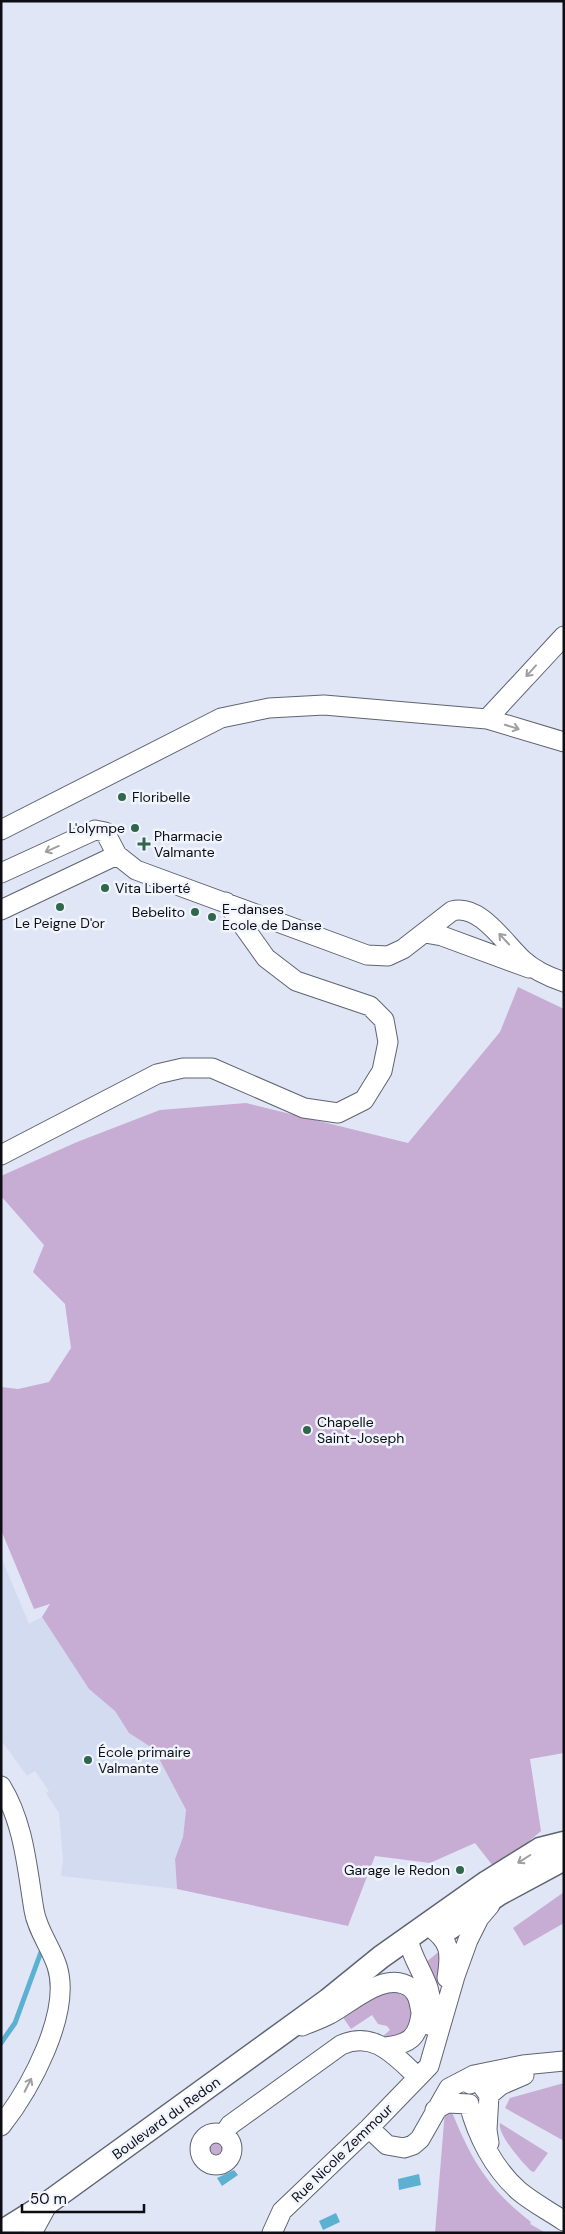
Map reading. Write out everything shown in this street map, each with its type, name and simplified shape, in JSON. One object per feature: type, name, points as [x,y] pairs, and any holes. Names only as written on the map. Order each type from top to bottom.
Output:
[{"type":"street","points":[[487,720],[561,642]]},
{"type":"street","points":[[1,830],[221,718],[269,708],[324,705],[487,720],[564,742]]},
{"type":"street","points":[[538,735],[564,753]]},
{"type":"street","points":[[1,873],[95,830],[105,832],[117,855],[136,870],[367,955],[388,956],[403,949],[452,911],[458,910],[471,912],[501,934],[523,960],[540,972]]},
{"type":"street","points":[[1,910],[117,855]]},
{"type":"street","points":[[1,1156],[158,1074],[183,1068],[212,1068],[304,1108],[338,1113],[364,1100],[382,1070],[388,1042],[384,1020],[370,1006],[296,981],[266,958],[226,902]]},
{"type":"street","points":[[424,933],[442,936],[564,982]]},
{"type":"street","points":[[1,1786],[14,1811],[20,1832],[34,1914],[58,1967],[60,1989],[51,2033],[39,2064],[20,2102],[1,2126]]},
{"type":"street","name":"Boulevard du Redon","points":[[434,1930],[486,1882],[540,1850],[564,1843]]},
{"type":"street","name":"Boulevard du Redon","points":[[1,2232],[49,2202],[284,2033],[381,1957],[409,1947],[434,1930],[564,1860]]},
{"type":"street","name":"Rue Nicole Zemmour","points":[[430,2022],[471,1932],[479,1918],[499,1894]]},
{"type":"street","name":"Rue Nicole Zemmour","points":[[430,2022],[450,1954],[447,1943],[434,1930]]},
{"type":"street","name":"Rue Nicole Zemmour","points":[[272,2233],[282,2211],[369,2128],[429,2066],[434,2054],[430,2022],[429,1986],[409,1947]]},
{"type":"street","points":[[284,2033],[329,2015],[375,1986],[401,1984],[410,1988],[417,1995],[430,2022],[420,2027],[412,2038],[402,2045],[386,2048]]},
{"type":"street","points":[[224,2134],[230,2125],[340,2045],[350,2041],[362,2040],[386,2048],[418,2077]]},
{"type":"street","points":[[369,2128],[387,2146],[404,2148],[420,2139],[449,2088],[474,2075],[523,2065],[564,2061]]},
{"type":"street","points":[[488,2095],[501,2085],[524,2075],[523,2065]]},
{"type":"street","points":[[474,2075],[481,2082],[488,2095],[487,2130],[492,2159]]},
{"type":"street","points":[[474,2075],[468,2087],[470,2107],[483,2143],[492,2159],[518,2191],[564,2221]]},
{"type":"street","points":[[435,2110],[447,2103],[470,2107]]},
{"type":"street","points":[[32,2233],[49,2202]]},
{"type":"shaded area","points":[[518,987],[564,1009],[564,1753],[530,1759],[541,1831],[507,1860],[493,1866],[475,1843],[430,1863],[375,1856],[348,1926],[177,1889],[175,1859],[183,1837],[186,1810],[154,1749],[129,1733],[115,1711],[89,1689],[42,1617],[50,1604],[34,1609],[1,1530],[1,1387],[18,1389],[49,1382],[71,1348],[65,1304],[33,1272],[44,1245],[1,1196],[1,1176],[77,1142],[160,1110],[246,1103],[408,1143],[500,1032]]},
{"type":"shaded area","name":"École primaire Valmante","points":[[1,1557],[29,1624],[42,1617],[89,1689],[116,1711],[129,1733],[154,1749],[186,1811],[183,1837],[175,1859],[177,1889],[61,1876],[63,1861],[59,1813],[46,1793],[49,1791],[35,1771],[27,1776],[1,1740]]},
{"type":"shaded area","points":[[564,1892],[564,1923],[524,1946],[513,1928]]},
{"type":"shaded area","points":[[442,1949],[437,1988],[425,1963]]},
{"type":"shaded area","points":[[389,1991],[402,1995],[409,2002],[412,2011],[411,2020],[407,2028],[400,2035],[392,2038],[382,2037],[390,2030],[387,2026],[378,2024],[372,2015],[351,2029],[342,2016],[379,1994]]},
{"type":"shaded area","points":[[564,2083],[564,2141],[505,2108],[510,2098]]},
{"type":"shaded area","points":[[450,2107],[473,2157],[492,2185],[516,2210],[531,2222],[530,2224],[546,2233],[435,2233],[445,2110]]},
{"type":"shaded area","points":[[500,2123],[548,2153],[534,2172],[527,2167],[511,2148],[502,2134]]},
{"type":"shaded area","points":[[215,2138],[223,2141],[226,2149],[223,2157],[215,2160],[207,2157],[204,2149],[207,2141]]},
{"type":"water","points":[[234,2170],[238,2175],[222,2186],[217,2178]]},
{"type":"water","points":[[419,2174],[421,2185],[399,2190],[398,2179]]},
{"type":"water","points":[[336,2213],[340,2222],[323,2230],[319,2221]]},
{"type":"waterway","points":[[1,2043],[15,2023],[41,1952]]},
{"type":"place","name":"Floribelle","points":[[122,797]]},
{"type":"place","name":"L'olympe","points":[[135,828]]},
{"type":"place","name":"Pharmacie Valmante","points":[[144,844]]},
{"type":"place","name":"Vita Liberté","points":[[105,888]]},
{"type":"place","name":"Le Peigne D'or","points":[[60,907]]},
{"type":"place","name":"Bebelito","points":[[195,912]]},
{"type":"place","name":"E-danses Ecole de Danse","points":[[212,917]]},
{"type":"place","name":"Chapelle Saint-Joseph","points":[[307,1430]]},
{"type":"place","name":"École primaire Valmante","points":[[88,1760]]},
{"type":"place","name":"Garage le Redon","points":[[460,1870]]}]
